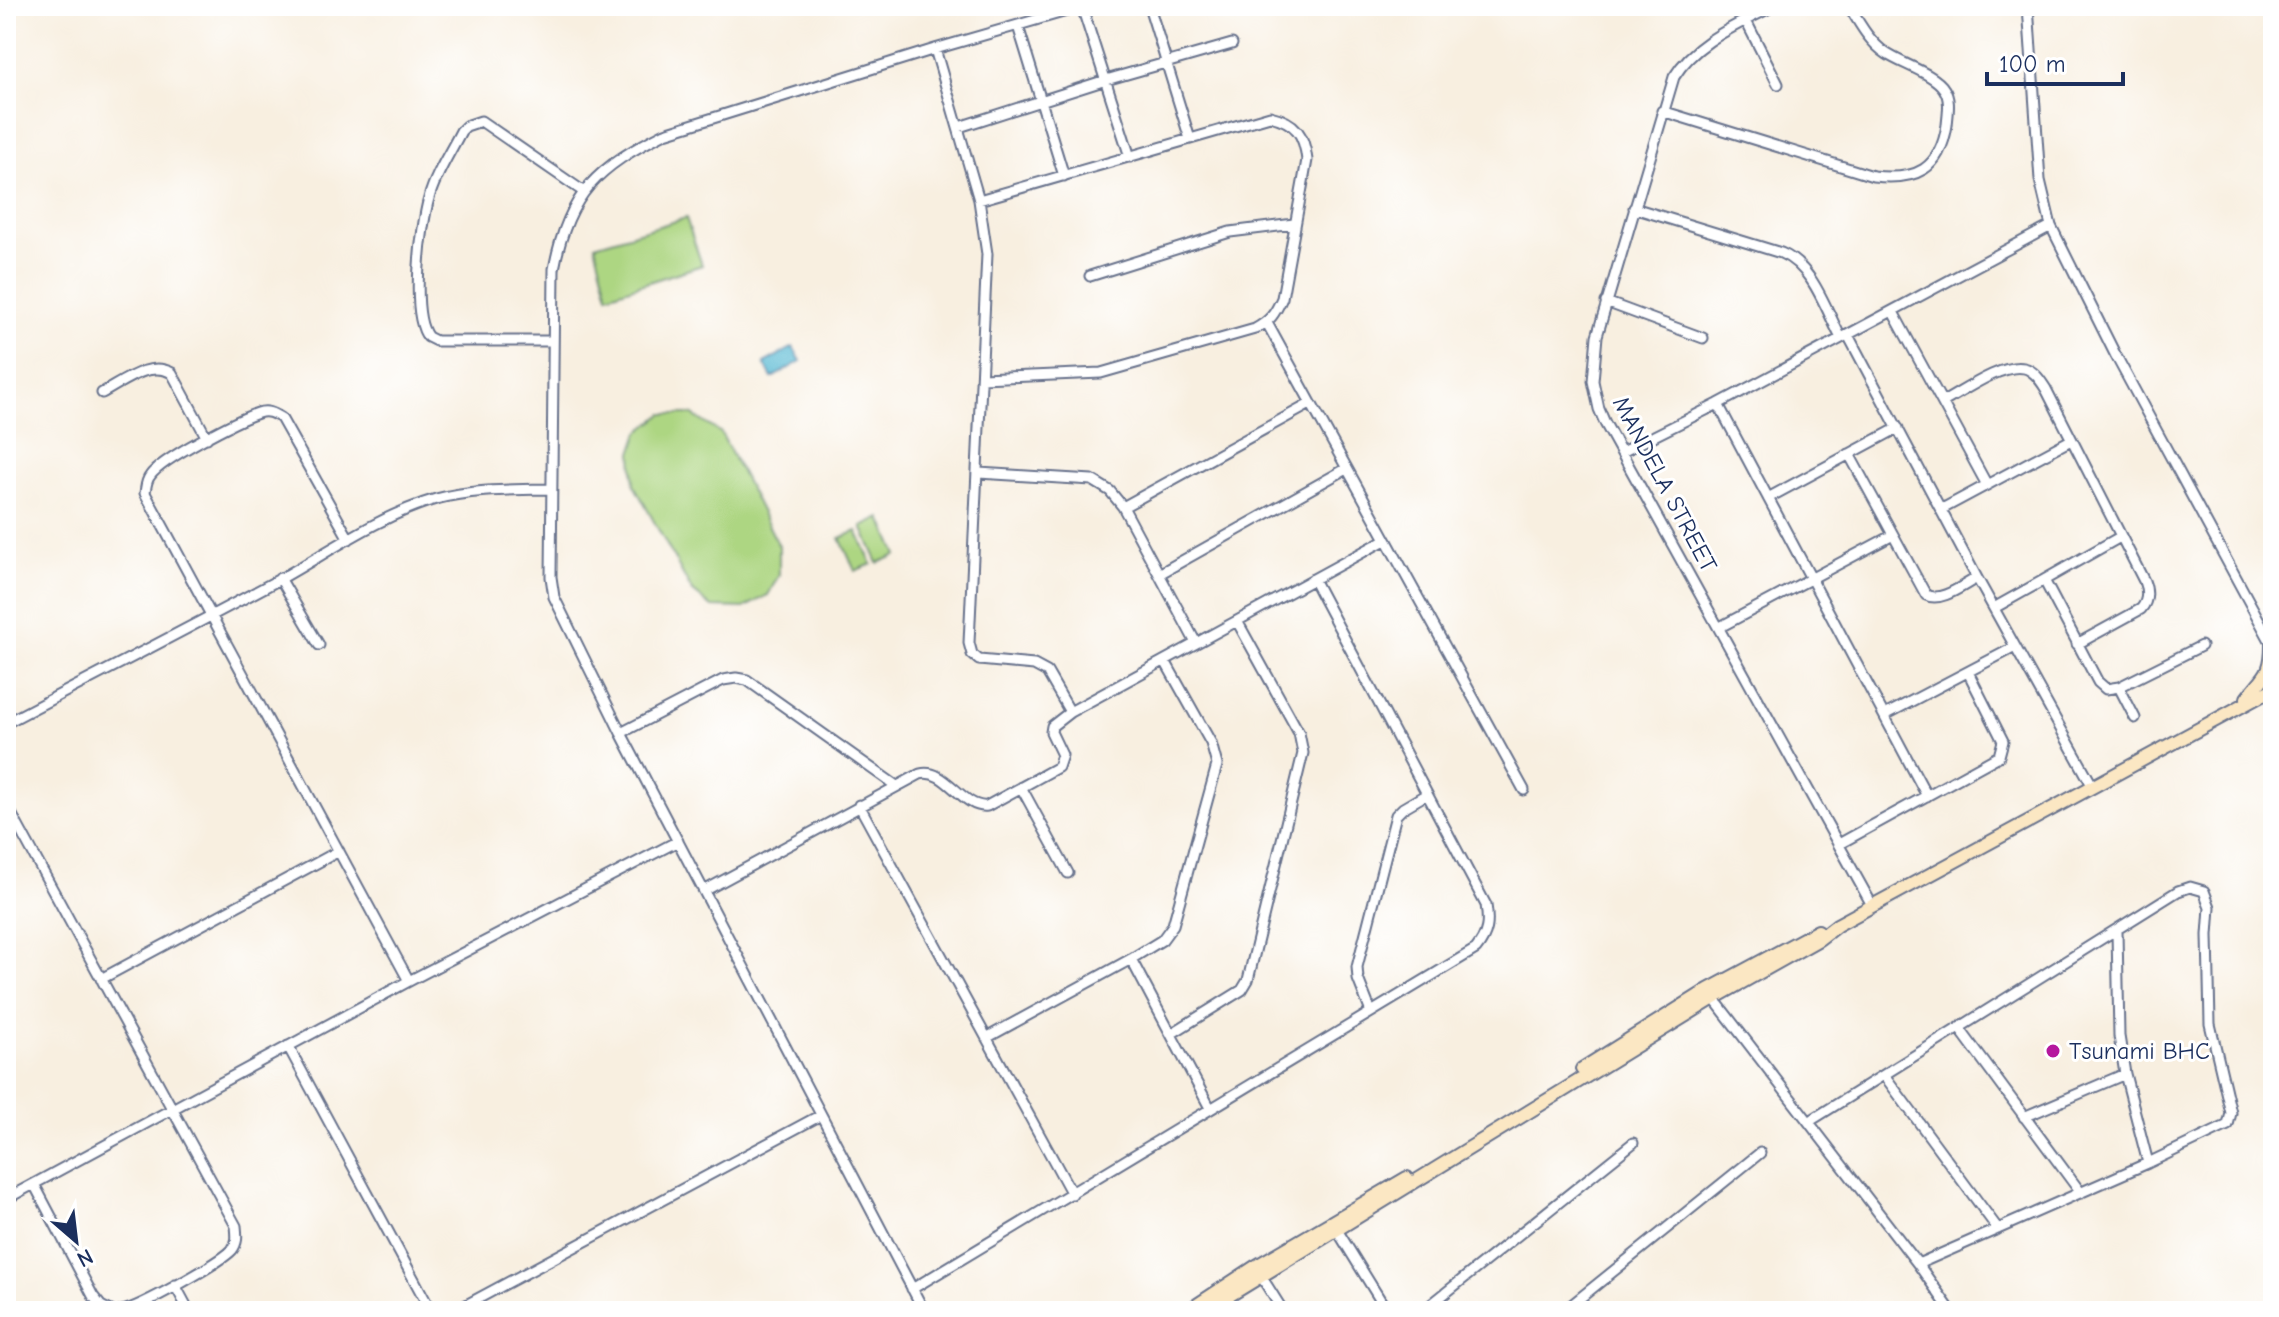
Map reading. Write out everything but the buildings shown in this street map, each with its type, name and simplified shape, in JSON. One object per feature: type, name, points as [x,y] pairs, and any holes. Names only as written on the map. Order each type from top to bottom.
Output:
[{"type":"main road","points":[[2242,704],[2267,675],[2272,662],[2272,645]]},
{"type":"main road","points":[[1188,1311],[1335,1226],[1454,1149],[1816,932],[1837,925],[2273,689]]},
{"type":"main road","points":[[1204,1311],[1258,1271]]},
{"type":"street","points":[[924,1311],[621,733],[554,597],[551,577],[551,489],[554,269],[560,236],[584,192],[624,154],[665,133],[1083,6],[1130,157]]},
{"type":"street","points":[[1149,6],[1190,139]]},
{"type":"street","name":"MANDELA STREET","points":[[1773,6],[1703,45],[1674,77],[1606,302],[1594,355],[1593,381],[1599,409],[1872,905]]},
{"type":"street","points":[[1662,111],[1873,176],[1900,177],[1929,167],[1939,153],[1948,114],[1946,92],[1938,83],[1879,48],[1849,6]]},
{"type":"street","points":[[2028,6],[2040,180],[2051,226],[2115,354],[2272,645]]},
{"type":"street","points":[[1746,21],[1778,84]]},
{"type":"street","points":[[1018,26],[1064,176]]},
{"type":"street","points":[[959,127],[1042,99],[1232,44]]},
{"type":"street","points":[[935,49],[979,200],[987,254],[969,643],[972,654],[979,660],[1034,665],[1047,672],[1070,712]]},
{"type":"street","points":[[979,200],[1270,116],[1288,120],[1300,132],[1307,160],[1282,298],[1274,317],[1267,323],[1101,373],[982,378]]},
{"type":"street","points":[[552,341],[436,341],[428,337],[419,317],[420,252],[429,198],[461,131],[481,121],[584,192]]},
{"type":"street","points":[[1634,208],[1781,253],[1795,259],[1804,269],[1898,428],[2092,785]]},
{"type":"street","points":[[1090,276],[1230,232],[1294,224]]},
{"type":"street","points":[[1622,452],[1893,312],[2051,226]]},
{"type":"street","points":[[1606,302],[1703,338]]},
{"type":"street","points":[[1893,312],[1987,485]]},
{"type":"street","points":[[1267,323],[1524,790]]},
{"type":"street","points":[[102,393],[152,367],[163,368],[172,373],[207,438]]},
{"type":"street","points":[[1943,402],[2005,370],[2023,368],[2042,382],[2146,586],[2146,602],[2137,612],[2077,644]]},
{"type":"street","points":[[1123,507],[1310,404]]},
{"type":"street","points":[[1718,404],[1927,796]]},
{"type":"street","points":[[349,539],[281,418],[272,412],[259,412],[207,438],[156,468],[147,479],[145,493],[409,981]]},
{"type":"street","points":[[1768,498],[1898,428]]},
{"type":"street","points":[[1942,509],[2071,440]]},
{"type":"street","points":[[1849,454],[1923,592],[1930,598],[1940,597],[1977,578]]},
{"type":"street","points":[[1159,574],[1346,469]]},
{"type":"street","points":[[979,473],[1092,480],[1110,491],[1123,507],[1196,643]]},
{"type":"street","points":[[6,723],[349,539],[436,500],[486,491],[551,489]]},
{"type":"street","points":[[1720,627],[1893,535]]},
{"type":"street","points":[[1994,608],[2120,537]]},
{"type":"street","points":[[704,891],[895,785],[927,772],[981,807],[1021,787],[1058,767],[1062,761],[1051,732],[1052,726],[1070,712],[1385,540]]},
{"type":"street","points":[[280,578],[319,645]]},
{"type":"street","points":[[912,1289],[1476,949],[1485,938],[1488,928],[1486,905],[1313,579]]},
{"type":"street","points":[[2044,580],[2102,687],[2119,687],[2201,646]]},
{"type":"street","points":[[1171,1034],[1242,990],[1248,980],[1303,753],[1299,733],[1237,621]]},
{"type":"street","points":[[1885,715],[2015,647]]},
{"type":"street","points":[[988,1037],[1131,959],[1162,940],[1173,925],[1217,765],[1211,743],[1165,661]]},
{"type":"street","points":[[1839,844],[1996,759],[2003,748],[2001,736],[1968,672]]},
{"type":"street","points":[[621,733],[723,680],[747,680],[895,785]]},
{"type":"street","points":[[2119,687],[2135,718]]},
{"type":"street","points":[[1021,787],[1068,873]]},
{"type":"street","points":[[1371,1012],[1358,979],[1357,967],[1396,815],[1427,794]]},
{"type":"street","points":[[6,804],[236,1226],[238,1238],[225,1256],[122,1311]]},
{"type":"street","points":[[859,805],[1072,1194]]},
{"type":"street","points":[[6,1199],[409,981],[678,841]]},
{"type":"street","points":[[101,979],[339,851]]},
{"type":"street","points":[[1810,1121],[2185,888],[2199,888],[2209,901],[2210,1017],[2231,1120],[2222,1130],[1918,1264]]},
{"type":"street","points":[[2117,931],[2118,1025],[2125,1074],[2148,1163]]},
{"type":"street","points":[[1131,959],[1210,1108]]},
{"type":"street","points":[[1711,994],[1951,1311]]},
{"type":"street","points":[[1959,1028],[2081,1193]]},
{"type":"street","points":[[288,1046],[431,1311]]},
{"type":"street","points":[[2024,1117],[2125,1074]]},
{"type":"street","points":[[1884,1075],[1998,1229]]},
{"type":"street","points":[[455,1311],[821,1115]]},
{"type":"street","points":[[1423,1311],[1633,1143]]},
{"type":"street","points":[[1564,1311],[1760,1153]]},
{"type":"street","points":[[34,1184],[93,1296],[101,1306],[111,1311]]},
{"type":"street","points":[[1335,1226],[1387,1311]]},
{"type":"street","points":[[1258,1271],[1283,1311]]},
{"type":"street","points":[[175,1285],[189,1311]]},
{"type":"green space","points":[[686,218],[702,265],[608,295],[595,245]]},
{"type":"green space","points":[[663,414],[691,414],[721,433],[779,546],[779,575],[768,595],[744,608],[712,607],[692,591],[634,485],[632,453],[639,432]]},
{"type":"green space","points":[[881,518],[897,555],[878,563],[862,527]]},
{"type":"green space","points":[[857,531],[872,564],[855,571],[840,538]]},
{"type":"water","points":[[793,347],[801,361],[772,378],[764,363]]},
{"type":"place","name":"Tsunami BHC","points":[[2053,1051]]}]
